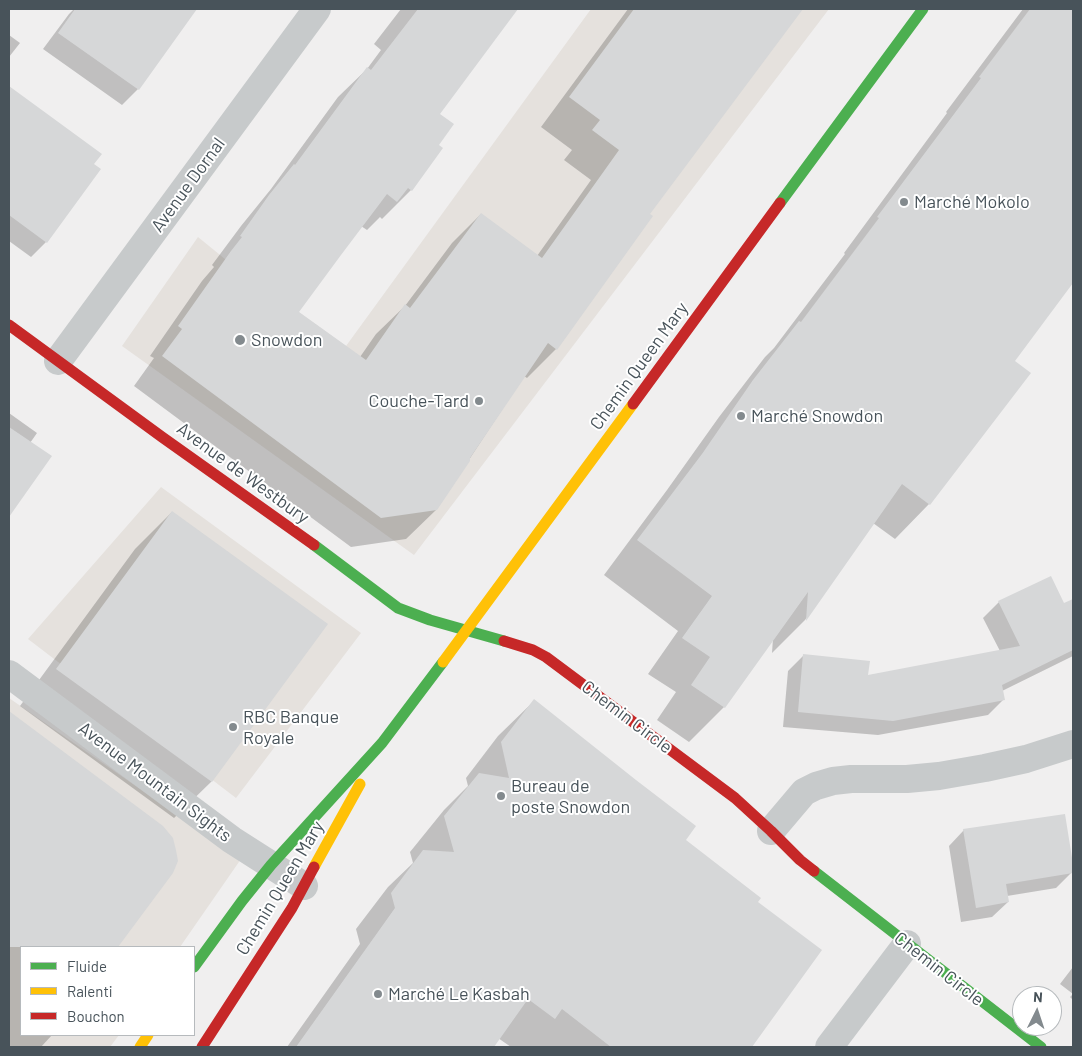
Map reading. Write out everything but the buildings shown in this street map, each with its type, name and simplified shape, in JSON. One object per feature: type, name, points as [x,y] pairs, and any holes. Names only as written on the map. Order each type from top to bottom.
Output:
[{"type":"street","name":"Avenue Dornal","points":[[58,361],[317,9]]},
{"type":"street","name":"Chemin Queen Mary","points":[[195,966],[271,865],[382,743],[923,9]]},
{"type":"street","name":"Avenue de Westbury","points":[[9,325],[332,558],[398,608],[430,620],[467,630]]},
{"type":"street","name":"Chemin Circle","points":[[467,630],[533,650],[546,657],[735,798],[771,830],[800,860],[1041,1047]]},
{"type":"street","name":"Avenue Mountain Sights","points":[[9,674],[232,840],[304,886]]},
{"type":"street","name":"Chemin Queen Mary","points":[[202,1047],[283,923],[382,743]]},
{"type":"street","points":[[771,830],[804,792],[833,781],[851,779],[907,779],[978,770],[1026,759],[1073,744]]},
{"type":"street","points":[[829,1047],[907,944]]},
{"type":"street","points":[[140,1047],[147,1036]]},
{"type":"shaded area","points":[[591,9],[829,9],[414,555],[122,346],[198,237],[225,259],[346,346]]},
{"type":"shaded area","points":[[161,487],[361,633],[236,798],[28,639]]},
{"type":"shaded area","points":[[9,698],[241,859],[181,946],[20,946],[20,1036],[118,1036],[110,1047],[9,1047]]},
{"type":"traffic: fast","points":[[780,203],[923,9]]},
{"type":"traffic: fast","points":[[314,545],[398,608],[430,620],[504,641]]},
{"type":"traffic: fast","points":[[195,966],[271,865],[382,743],[443,662]]},
{"type":"traffic: fast","points":[[814,871],[1041,1047]]},
{"type":"traffic: slow","points":[[443,662],[633,404]]},
{"type":"traffic: slow","points":[[314,867],[360,784]]},
{"type":"traffic: slow","points":[[140,1047],[147,1036]]},
{"type":"traffic: jam","points":[[633,404],[780,203]]},
{"type":"traffic: jam","points":[[9,325],[314,545]]},
{"type":"traffic: jam","points":[[504,641],[533,650],[546,657],[735,798],[814,871]]},
{"type":"traffic: jam","points":[[202,1047],[292,908],[314,867]]},
{"type":"place","name":"Marché Mokolo","points":[[904,202]]},
{"type":"place","name":"Snowdon","points":[[240,340]]},
{"type":"place","name":"Couche-Tard","points":[[479,401]]},
{"type":"place","name":"Marché Snowdon","points":[[741,416]]},
{"type":"place","name":"RBC Banque Royale","points":[[233,727]]},
{"type":"place","name":"Bureau de poste Snowdon","points":[[501,796]]},
{"type":"place","name":"Marché Le Kasbah","points":[[378,994]]}]
